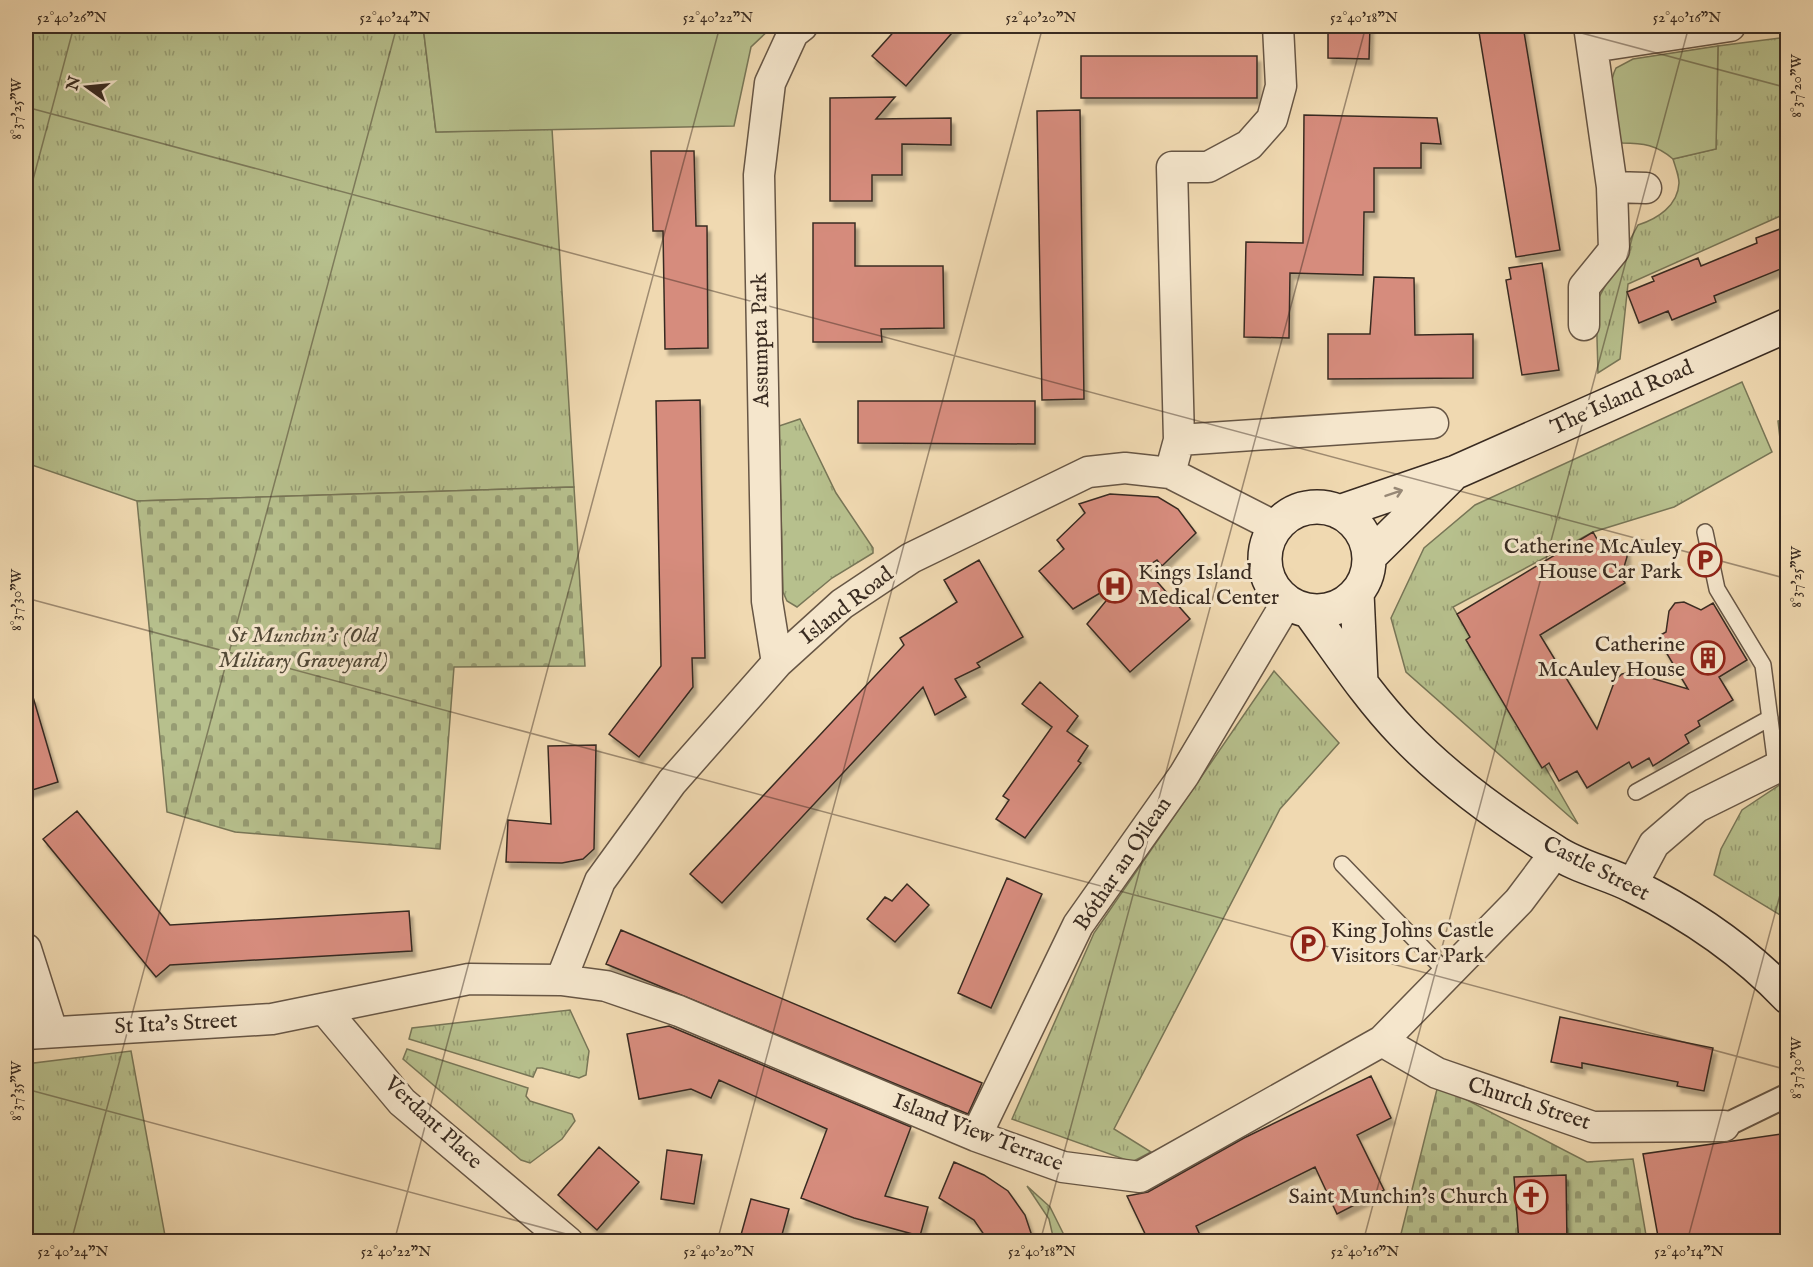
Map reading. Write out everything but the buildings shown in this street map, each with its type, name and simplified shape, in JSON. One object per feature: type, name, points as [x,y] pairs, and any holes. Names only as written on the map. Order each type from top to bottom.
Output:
[{"type":"main road","name":"The Island Road","points":[[1339,512],[1456,472],[1788,324]]},
{"type":"main road","points":[[1369,557],[1456,472]]},
{"type":"main road","points":[[1322,508],[1339,512],[1360,530],[1369,557],[1368,570],[1357,593],[1343,604],[1326,610],[1298,606],[1275,590],[1268,575],[1266,558],[1268,542],[1276,527],[1289,516],[1305,509],[1322,508]]},
{"type":"main road","points":[[1357,593],[1360,682]]},
{"type":"main road","name":"Castle Street","points":[[1298,606],[1403,734],[1451,776],[1556,853],[1632,885],[1696,921],[1764,972],[1788,997]]},
{"type":"street","name":"Assumpta Park","points":[[777,663],[767,589],[759,175],[770,83],[793,33],[802,26]]},
{"type":"street","points":[[1170,473],[1179,440],[1172,167],[1208,166],[1249,145],[1272,119],[1281,86],[1278,26]]},
{"type":"street","points":[[1584,325],[1584,287],[1614,250],[1612,187],[1591,36],[1730,26]]},
{"type":"street","points":[[1612,187],[1646,188]]},
{"type":"street","points":[[1179,440],[1433,423]]},
{"type":"street","name":"Island Road","points":[[561,980],[600,881],[672,782],[777,663],[842,604],[911,558],[1088,472],[1125,468],[1170,473],[1276,527]]},
{"type":"street","name":"Bóthar an Oilean","points":[[976,1136],[1078,925],[1184,775],[1298,606]]},
{"type":"street","points":[[1632,885],[1654,844],[1697,807],[1782,764]]},
{"type":"street","name":"Island View Terrace","points":[[561,980],[606,986],[679,1011],[976,1136],[1063,1167],[1140,1177],[1382,1041],[1519,901],[1556,853]]},
{"type":"street","points":[[26,949],[39,1033]]},
{"type":"street","points":[[325,1010],[469,979],[561,980]]},
{"type":"street","name":"St Ita's Street","points":[[39,1033],[272,1019],[325,1010]]},
{"type":"street","name":"Verdant Place","points":[[325,1010],[402,1102],[567,1242]]},
{"type":"street","name":"Church Street","points":[[1382,1041],[1437,1073],[1593,1127],[1724,1126],[1788,1095]]},
{"type":"lane","points":[[1705,532],[1717,589],[1763,665],[1770,718],[1782,764]]},
{"type":"lane","points":[[1636,792],[1770,718]]},
{"type":"lane","points":[[1342,864],[1449,975]]},
{"type":"green space","points":[[26,26],[423,26],[436,132],[552,129],[574,487],[137,501],[26,463]]},
{"type":"green space","points":[[423,26],[773,26],[751,47],[734,126],[436,132]]},
{"type":"green space","points":[[1787,37],[1787,213],[1628,284],[1620,359],[1598,373],[1596,303],[1638,225],[1659,215],[1671,205],[1675,198],[1679,183],[1673,159],[1716,149],[1718,46]]},
{"type":"green space","points":[[1718,46],[1716,149],[1673,159],[1649,146],[1622,143],[1615,126],[1611,95],[1611,85],[1616,68],[1633,59]]},
{"type":"green space","points":[[1742,382],[1772,452],[1674,507],[1593,532],[1453,607],[1578,824],[1406,672],[1391,618],[1424,548],[1475,505]]},
{"type":"green space","points":[[800,419],[836,493],[873,548],[873,553],[832,578],[797,607],[787,601],[783,592],[779,426]]},
{"type":"green space","points":[[1788,419],[1787,499],[1778,421]]},
{"type":"green space","name":"St Munchin's (Old Military Graveyard)","points":[[574,487],[585,666],[454,667],[440,849],[235,832],[167,812],[137,501]]},
{"type":"green space","points":[[1274,671],[1339,743],[1280,809],[1114,1129],[1151,1152],[1132,1162],[1012,1119],[1094,933]]},
{"type":"green space","points":[[1787,780],[1787,919],[1714,875],[1721,849],[1742,810]]},
{"type":"green space","points":[[570,1010],[589,1051],[586,1075],[579,1078],[542,1068],[537,1068],[533,1077],[409,1039],[412,1028]]},
{"type":"green space","points":[[407,1049],[528,1088],[526,1096],[530,1101],[572,1114],[575,1121],[562,1139],[530,1163],[521,1160],[403,1059]]},
{"type":"green space","points":[[131,1051],[166,1241],[26,1241],[26,1064]]},
{"type":"green space","points":[[1438,1085],[1587,1162],[1633,1159],[1647,1241],[1399,1242]]},
{"type":"green space","points":[[1027,1186],[1050,1207],[1067,1241],[1054,1241],[1049,1219]]},
{"type":"place","name":"Catherine McAuley House Car Park","points":[[1705,560]]},
{"type":"place","name":"Kings Island Medical Center","points":[[1115,586]]},
{"type":"place","name":"Catherine McAuley House","points":[[1708,658]]},
{"type":"place","name":"King Johns Castle Visitors Car Park","points":[[1308,944]]},
{"type":"place","name":"Saint Munchin's Church","points":[[1531,1197]]}]
